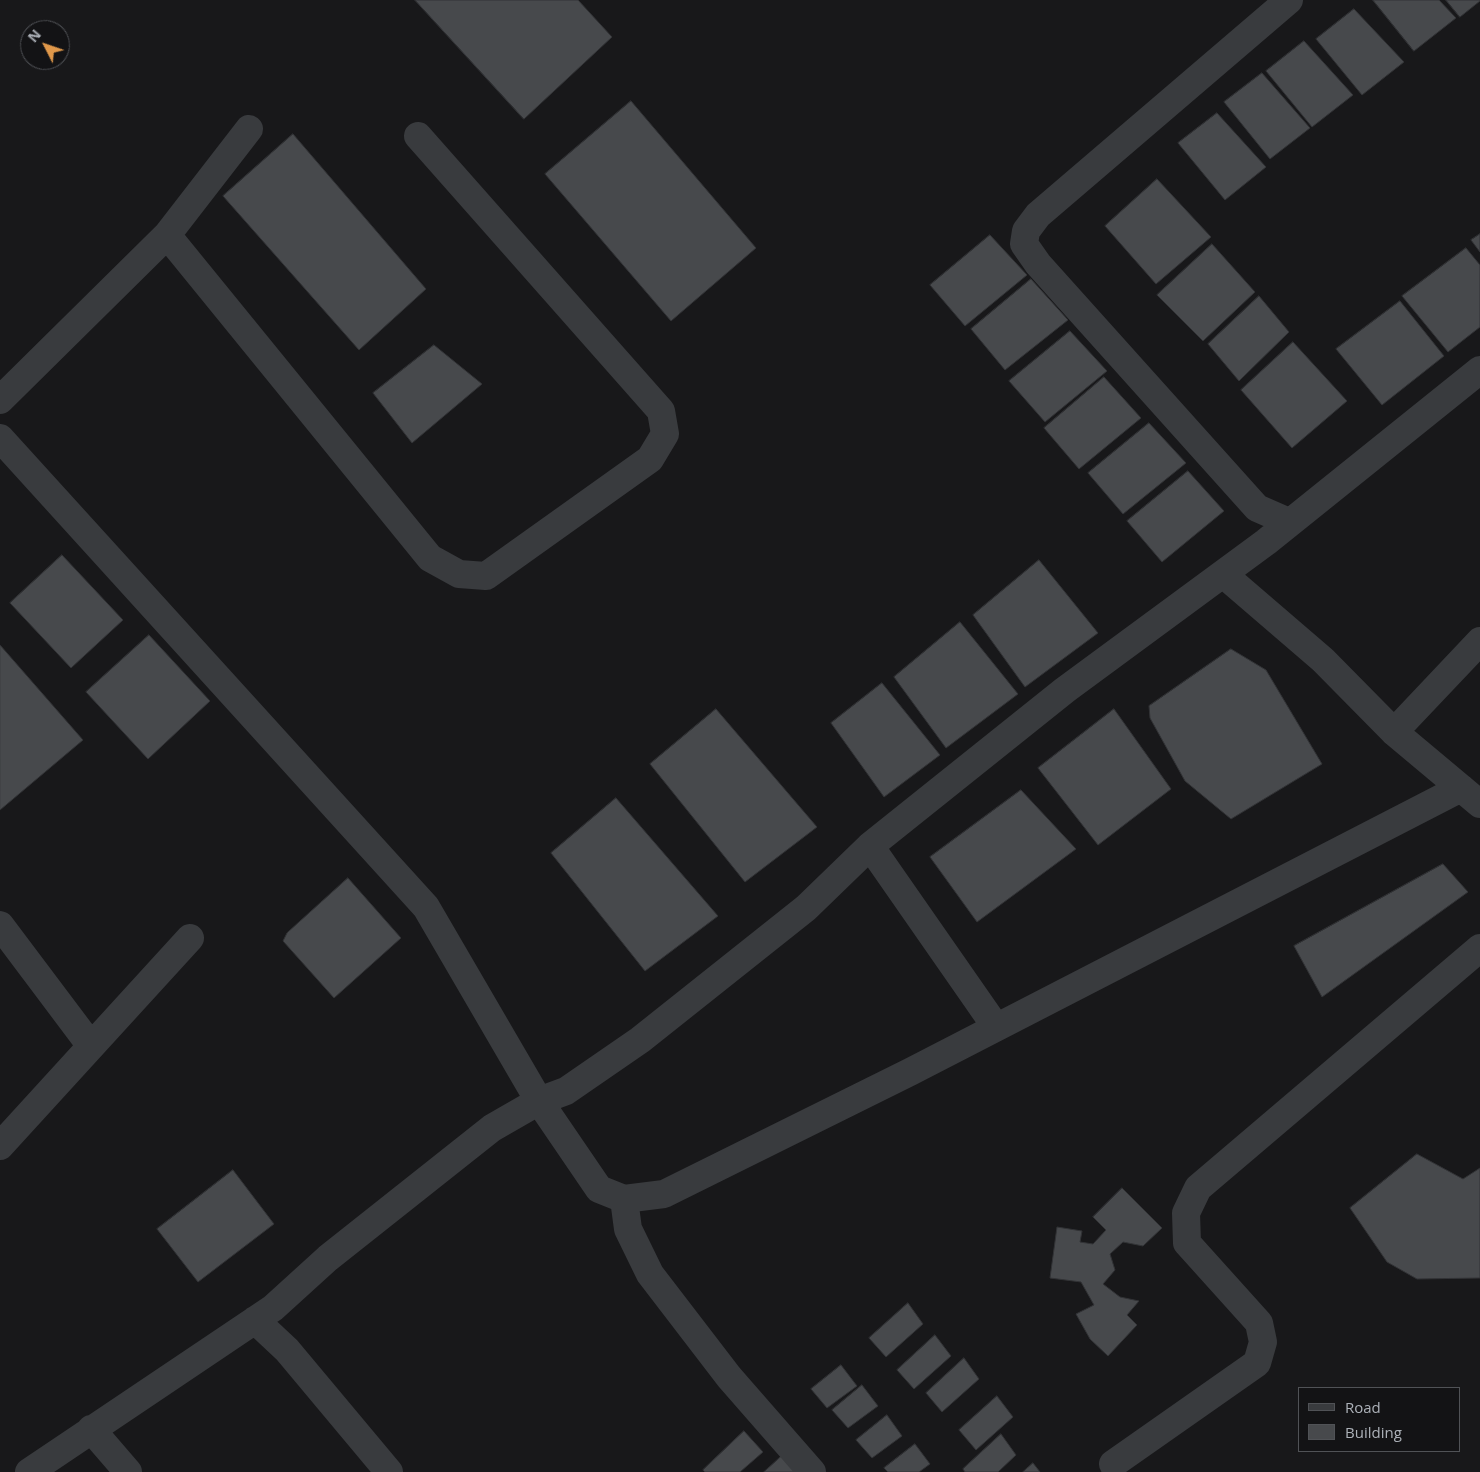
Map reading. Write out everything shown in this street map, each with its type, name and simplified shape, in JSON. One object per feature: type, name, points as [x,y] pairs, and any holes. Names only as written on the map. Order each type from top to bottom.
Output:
[{"type":"street","points":[[1289,0],[1038,215],[1026,231],[1024,244],[1045,271],[1257,508],[1289,522]]},
{"type":"street","points":[[0,400],[167,235],[249,129]]},
{"type":"street","points":[[167,235],[430,558],[459,574],[486,576],[650,459],[665,434],[661,412],[418,136]]},
{"type":"street","points":[[1407,414],[1480,352]]},
{"type":"street","points":[[29,1472],[90,1429],[273,1308],[328,1258],[492,1128],[539,1101],[566,1091],[640,1040],[806,908],[870,846],[1065,690],[1223,574],[1480,370]]},
{"type":"street","points":[[0,438],[426,907],[539,1101],[599,1189],[624,1199],[664,1194],[996,1028],[1471,796],[1394,732],[1324,660],[1223,574]]},
{"type":"street","points":[[1394,732],[1480,641]]},
{"type":"street","points":[[870,846],[996,1028]]},
{"type":"street","points":[[0,925],[91,1046]]},
{"type":"street","points":[[0,1146],[190,938]]},
{"type":"street","points":[[1112,1464],[1257,1363],[1263,1342],[1259,1322],[1186,1243],[1186,1213],[1198,1188],[1480,948]]},
{"type":"street","points":[[624,1199],[628,1229],[650,1274],[729,1377],[812,1472]]},
{"type":"street","points":[[254,1320],[287,1350],[389,1472]]},
{"type":"street","points":[[90,1429],[128,1472]]},
{"type":"building","points":[[415,0],[578,0],[612,37],[524,119]]},
{"type":"building","points":[[1373,0],[1439,0],[1456,18],[1414,51]]},
{"type":"building","points":[[1446,0],[1480,0],[1480,1],[1460,17]]},
{"type":"building","points":[[1354,9],[1404,62],[1362,95],[1316,39]]},
{"type":"building","points":[[1304,41],[1353,95],[1312,127],[1266,71]]},
{"type":"building","points":[[1262,73],[1310,128],[1270,159],[1224,102]]},
{"type":"building","points":[[631,101],[756,248],[671,321],[545,174]]},
{"type":"building","points":[[1217,113],[1266,167],[1225,200],[1178,143]]},
{"type":"building","points":[[293,134],[426,289],[359,350],[223,196]]},
{"type":"building","points":[[1157,179],[1211,237],[1156,284],[1105,226]]},
{"type":"building","points":[[1480,234],[1480,252],[1471,240]]},
{"type":"building","points":[[990,235],[1027,275],[965,326],[930,285]]},
{"type":"building","points":[[1212,244],[1255,292],[1203,341],[1157,295]]},
{"type":"building","points":[[1466,248],[1480,265],[1480,327],[1448,352],[1402,296]]},
{"type":"building","points":[[1031,279],[1068,320],[1005,370],[971,329]]},
{"type":"building","points":[[1259,296],[1289,332],[1239,381],[1208,344]]},
{"type":"building","points":[[1400,301],[1444,356],[1382,405],[1336,349]]},
{"type":"building","points":[[1070,331],[1107,371],[1045,422],[1009,381]]},
{"type":"building","points":[[1293,342],[1347,401],[1292,448],[1241,390]]},
{"type":"building","points":[[434,345],[482,384],[412,443],[373,393]]},
{"type":"building","points":[[1104,377],[1141,418],[1079,469],[1044,428]]},
{"type":"building","points":[[1149,423],[1186,463],[1123,514],[1088,473]]},
{"type":"building","points":[[1188,471],[1224,511],[1162,562],[1127,521]]},
{"type":"building","points":[[62,555],[123,620],[71,668],[10,603]]},
{"type":"building","points":[[1039,560],[1098,633],[1025,687],[973,615]]},
{"type":"building","points":[[960,622],[1018,694],[946,748],[894,677]]},
{"type":"building","points":[[149,635],[210,701],[148,759],[86,692]]},
{"type":"building","points":[[0,645],[83,740],[0,810]]},
{"type":"building","points":[[1231,649],[1266,670],[1322,764],[1231,819],[1185,781],[1150,718],[1149,706]]},
{"type":"building","points":[[882,683],[940,755],[884,797],[831,723]]},
{"type":"building","points":[[716,709],[817,827],[745,882],[650,764]]},
{"type":"building","points":[[1114,709],[1171,789],[1098,845],[1038,768]]},
{"type":"building","points":[[1021,790],[1076,849],[977,922],[930,857]]},
{"type":"building","points":[[616,798],[718,916],[645,971],[551,853]]},
{"type":"building","points":[[1443,864],[1468,892],[1322,997],[1294,946]]},
{"type":"building","points":[[348,878],[401,938],[334,998],[283,941],[287,933]]},
{"type":"building","points":[[1417,1154],[1463,1179],[1480,1168],[1480,1278],[1417,1279],[1387,1262],[1350,1208]]},
{"type":"building","points":[[233,1170],[274,1224],[198,1282],[157,1229]]},
{"type":"building","points":[[1122,1188],[1162,1228],[1143,1246],[1123,1242],[1110,1254],[1115,1270],[1103,1284],[1120,1297],[1139,1301],[1127,1315],[1137,1325],[1108,1356],[1090,1339],[1076,1314],[1094,1305],[1081,1282],[1050,1278],[1057,1227],[1082,1231],[1080,1242],[1093,1244],[1106,1230],[1093,1217]]},
{"type":"building","points":[[908,1303],[923,1324],[886,1357],[869,1338]]},
{"type":"building","points":[[935,1335],[951,1356],[914,1389],[897,1370]]},
{"type":"building","points":[[964,1358],[979,1379],[942,1412],[926,1393]]},
{"type":"building","points":[[841,1365],[857,1386],[827,1408],[811,1389]]},
{"type":"building","points":[[862,1385],[878,1406],[848,1428],[832,1410]]},
{"type":"building","points":[[997,1396],[1013,1417],[976,1450],[959,1430]]},
{"type":"building","points":[[887,1415],[902,1436],[872,1458],[856,1440]]},
{"type":"building","points":[[744,1431],[763,1452],[740,1472],[705,1472],[703,1470]]},
{"type":"building","points":[[1001,1434],[1016,1455],[998,1472],[965,1472],[963,1469]]},
{"type":"building","points":[[915,1444],[930,1464],[919,1472],[888,1472],[884,1468]]},
{"type":"building","points":[[785,1453],[799,1472],[764,1472]]},
{"type":"building","points":[[1033,1463],[1040,1472],[1023,1472]]}]
